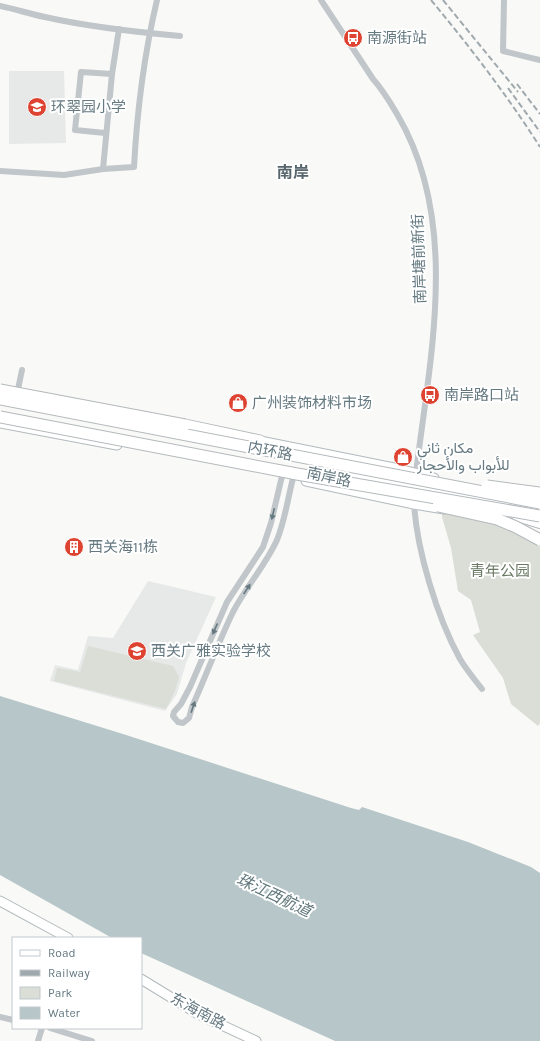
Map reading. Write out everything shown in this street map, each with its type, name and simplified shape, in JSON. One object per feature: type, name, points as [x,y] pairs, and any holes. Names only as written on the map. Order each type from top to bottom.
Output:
[{"type":"highway","points":[[0,390],[185,425],[260,441]]},
{"type":"highway","name":"内环路","points":[[0,398],[431,485],[540,503]]},
{"type":"highway","name":"内环路","points":[[0,417],[295,476],[540,516]]},
{"type":"highway","points":[[295,476],[484,515],[506,522],[540,540]]},
{"type":"highway","points":[[431,485],[489,486],[540,493]]},
{"type":"main road","points":[[0,398],[239,440],[260,441],[449,481],[540,497]]},
{"type":"main road","name":"南岸路","points":[[0,404],[238,450],[431,485],[466,495],[540,509]]},
{"type":"main road","name":"南岸路","points":[[0,412],[254,461],[488,509],[540,524]]},
{"type":"main road","points":[[99,415],[115,426]]},
{"type":"main road","points":[[0,423],[282,476],[295,476],[414,504],[540,524]]},
{"type":"main road","points":[[238,450],[260,441]]},
{"type":"main road","points":[[416,473],[431,485]]},
{"type":"main road","points":[[449,481],[466,495]]},
{"type":"main road","points":[[0,901],[66,937]]},
{"type":"main road","name":"东海南路","points":[[142,980],[192,1011],[256,1041]]},
{"type":"street","points":[[0,172],[64,175],[103,169],[134,167],[137,120],[149,33],[157,0]]},
{"type":"street","name":"南岸塘前新街","points":[[321,0],[373,80],[382,89],[403,125],[417,157],[430,206],[435,248],[434,309],[427,390],[416,473]]},
{"type":"street","points":[[504,0],[503,50],[540,60]]},
{"type":"street","points":[[0,6],[45,17],[119,29],[180,36]]},
{"type":"street","points":[[103,169],[105,133],[119,29]]},
{"type":"street","points":[[105,133],[75,130],[81,72],[112,74]]},
{"type":"street","points":[[16,400],[22,370]]},
{"type":"street","points":[[282,476],[271,523],[263,547],[227,602],[190,687],[181,704],[174,712],[173,716],[178,722],[183,723],[189,718],[192,707],[233,612],[266,560],[277,539],[283,523],[295,476]]},
{"type":"street","points":[[414,504],[417,532],[421,549],[446,631],[460,660],[482,689]]},
{"type":"street","points":[[0,1017],[12,1020]]},
{"type":"street","points":[[38,1041],[42,1029]]},
{"type":"street","points":[[53,1029],[92,1041]]},
{"type":"shaded area","name":"环翠园小学","points":[[9,71],[64,71],[66,143],[9,144]]},
{"type":"shaded area","name":"西关广雅实验学校","points":[[148,581],[216,597],[186,663],[177,694],[165,711],[50,681],[55,665],[78,670],[88,636],[113,638]]},
{"type":"green space","name":"青年公园","points":[[442,512],[492,524],[520,536],[512,524],[540,533],[540,723],[538,726],[511,704],[503,678],[473,635],[480,632],[471,600],[458,591],[451,548],[442,517]]},
{"type":"green space","points":[[88,646],[173,666],[179,677],[175,691],[166,709],[54,681],[57,668],[80,672]]},
{"type":"water","name":"珠江西航道","points":[[0,696],[351,808],[359,810],[362,807],[468,842],[531,867],[540,873],[540,1041],[335,1041],[142,953],[142,937],[110,937],[0,875]]},
{"type":"railway","points":[[431,0],[488,72],[540,147]]},
{"type":"railway","points":[[443,0],[518,92]]},
{"type":"railway","points":[[517,84],[540,114]]},
{"type":"railway","points":[[508,88],[540,132]]},
{"type":"place","name":"南源街站","points":[[353,38]]},
{"type":"place","name":"环翠园小学","points":[[37,107]]},
{"type":"place","name":"南岸路口站","points":[[430,395]]},
{"type":"place","name":"广州装饰材料市场","points":[[238,403]]},
{"type":"place","name":"مكان ثاني للأبواب والأحجار","points":[[403,457]]},
{"type":"place","name":"西关海11栋","points":[[74,547]]},
{"type":"place","name":"西关广雅实验学校","points":[[137,651]]},
{"type":"district","name":"南岸","points":[[293,172]]}]
